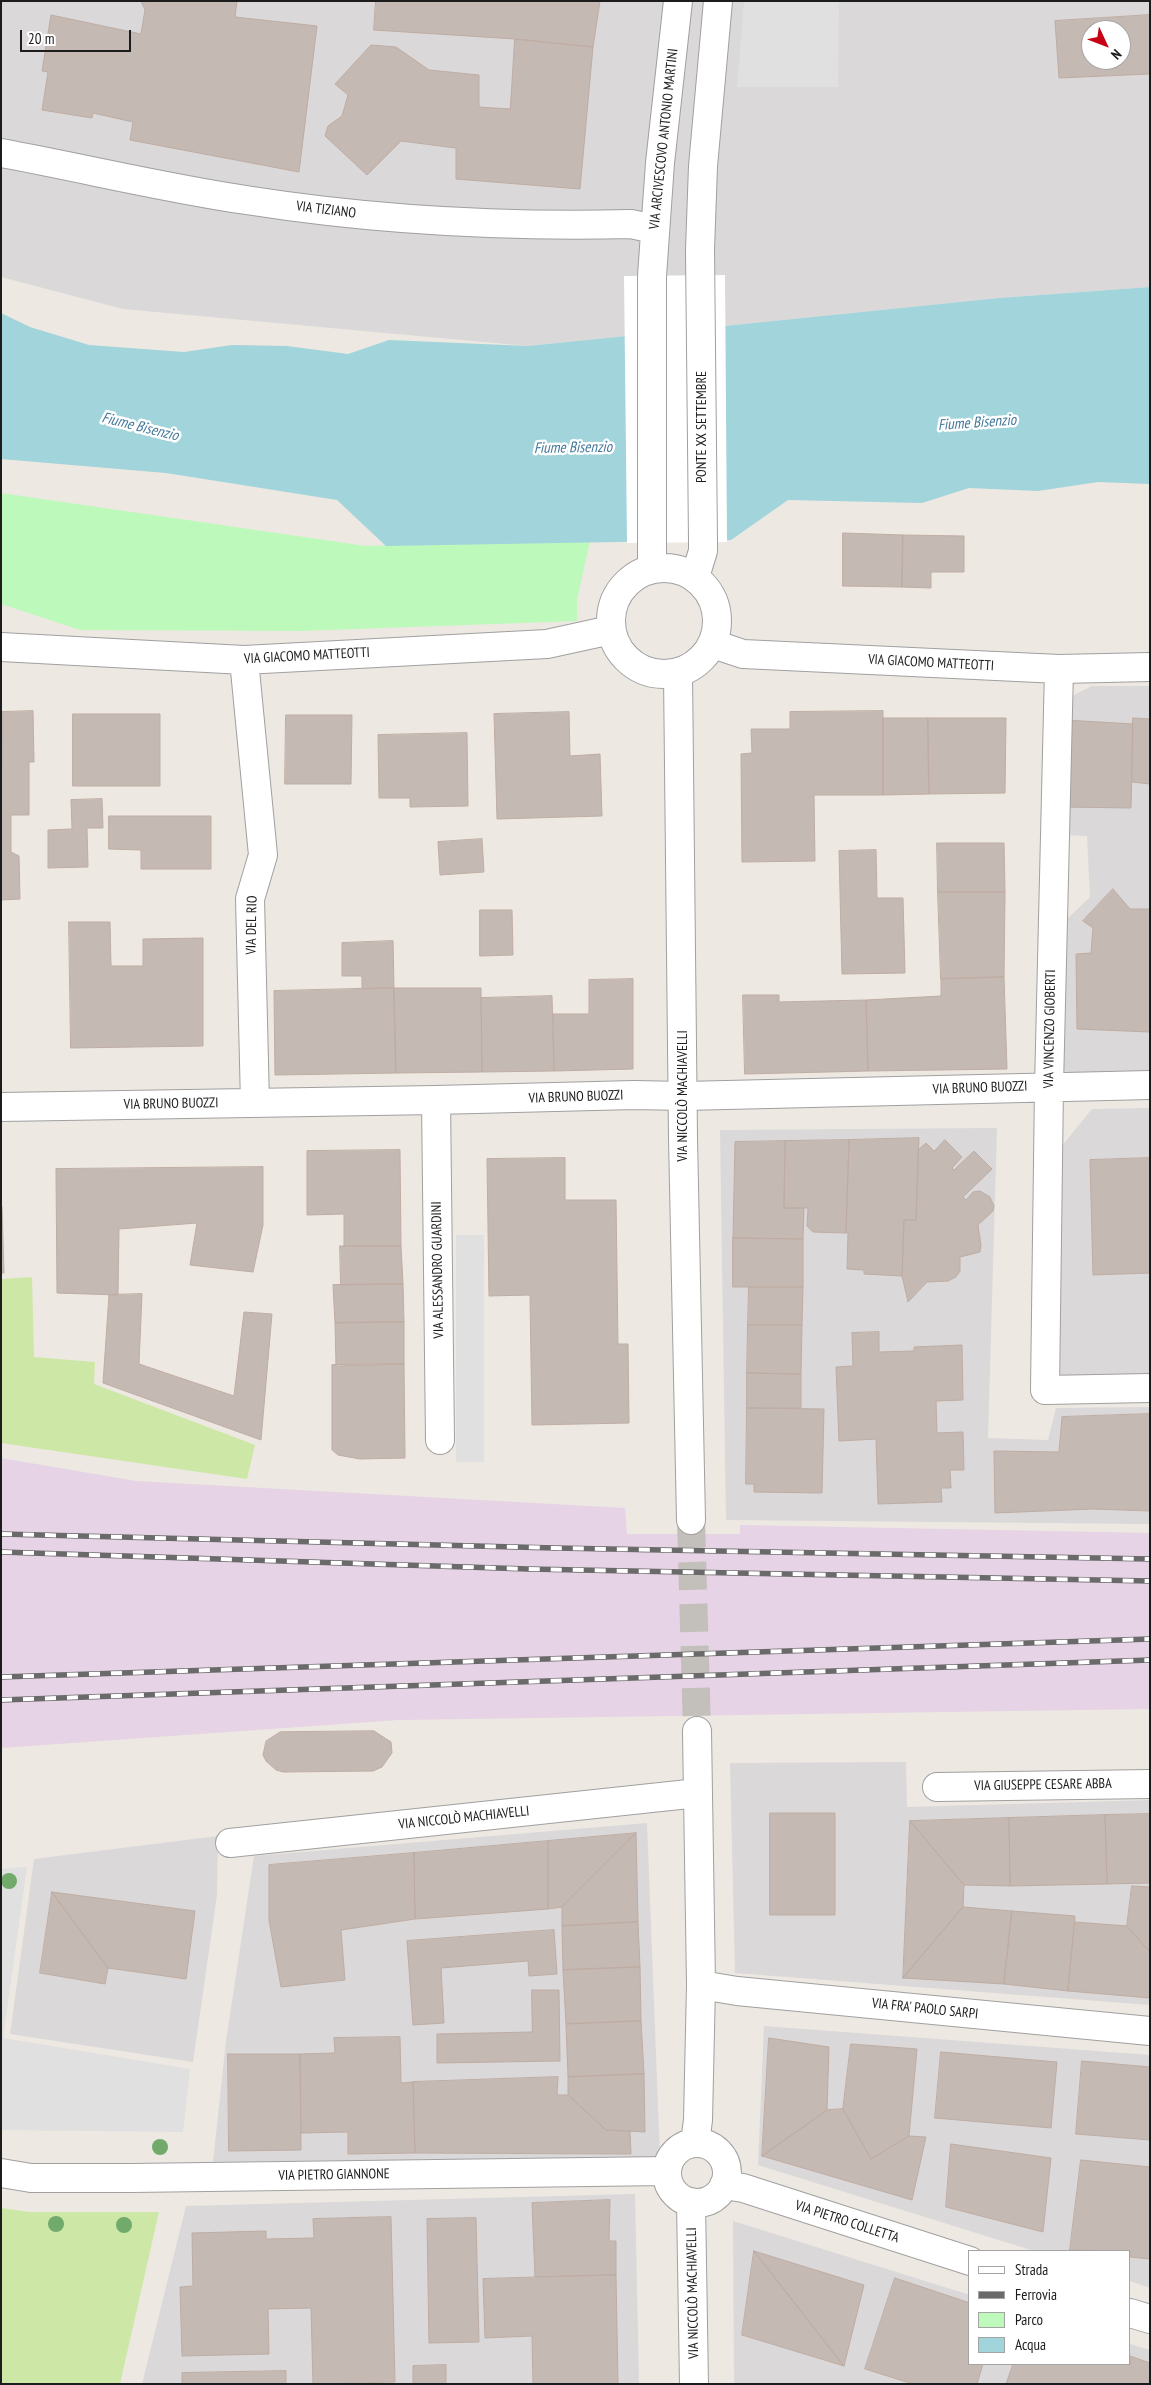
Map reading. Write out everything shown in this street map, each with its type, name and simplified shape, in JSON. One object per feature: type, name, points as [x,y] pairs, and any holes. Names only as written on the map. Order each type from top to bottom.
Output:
[{"type":"street","name":"VIA ARCIVESCOVO ANTONIO MARTINI","points":[[652,556],[652,276],[654,229],[678,1]]},
{"type":"street","name":"PONTE XX SETTEMBRE","points":[[695,577],[703,551],[700,250],[703,166],[718,1]]},
{"type":"street","name":"VIA TIZIANO","points":[[1,153],[246,200],[359,214],[467,222],[631,224],[654,229]]},
{"type":"street","points":[[652,556],[667,567],[682,570],[695,577],[706,587],[714,600],[718,614],[713,644],[699,662],[678,673],[660,675],[643,671],[628,661],[617,647],[611,630],[611,614],[616,598],[624,584],[637,574],[652,556]]},
{"type":"street","name":"VIA GIACOMO MATTEOTTI","points":[[1,647],[244,660],[546,644],[611,630]]},
{"type":"street","name":"VIA GIACOMO MATTEOTTI","points":[[713,644],[743,654],[1059,669],[1150,667]]},
{"type":"street","name":"VIA DEL RIO","points":[[244,660],[263,855],[250,899],[255,1103]]},
{"type":"street","name":"VIA VINCENZO GIOBERTI","points":[[1059,669],[1049,1086],[1045,1390],[1150,1388]]},
{"type":"street","name":"VIA NICCOLÒ MACHIAVELLI","points":[[678,673],[691,1520]]},
{"type":"street","name":"VIA BRUNO BUOZZI","points":[[1,1107],[634,1095],[684,1096],[1150,1085]]},
{"type":"street","name":"VIA ALESSANDRO GUARDINI","points":[[436,1100],[440,1440]]},
{"type":"street","points":[[695,2143],[698,2120],[701,1985],[697,1731]]},
{"type":"street","name":"VIA GIUSEPPE CESARE ABBA","points":[[937,1787],[1150,1784]]},
{"type":"street","name":"VIA NICCOLÒ MACHIAVELLI","points":[[230,1843],[698,1793]]},
{"type":"street","name":"VIA FRA' PAOLO SARPI","points":[[701,1985],[737,1991],[1150,2031]]},
{"type":"street","points":[[695,2143],[706,2144],[722,2156],[726,2175],[724,2185],[718,2194],[710,2200],[701,2203],[682,2199],[675,2193],[670,2185],[668,2171],[672,2158],[678,2150],[695,2143]]},
{"type":"street","name":"VIA PIETRO GIANNONE","points":[[1,2173],[31,2178],[131,2178],[668,2171]]},
{"type":"street","name":"VIA PIETRO COLLETTA","points":[[724,2185],[743,2188],[968,2260]]},
{"type":"street","name":"VIA NICCOLÒ MACHIAVELLI","points":[[691,2202],[694,2384]]},
{"type":"street","points":[[1131,2312],[1150,2319]]},
{"type":"shaded area","points":[[1,1],[1150,1],[1150,287],[999,298],[528,346],[123,309],[1,277]]},
{"type":"shaded area","points":[[744,1],[839,1],[838,87],[737,87]]},
{"type":"shaded area","points":[[1092,686],[1150,686],[1150,1076],[1062,1073],[1066,920],[1090,897],[1087,836],[1061,835],[1066,699]]},
{"type":"shaded area","points":[[1150,1108],[1150,1376],[1060,1378],[1061,1147],[1092,1109]]},
{"type":"shaded area","points":[[997,1128],[988,1438],[1048,1440],[1056,1408],[1150,1407],[1150,1524],[726,1520],[720,1130]]},
{"type":"shaded area","points":[[456,1235],[484,1235],[484,1462],[456,1462]]},
{"type":"shaded area","points":[[1,1458],[136,1481],[625,1508],[627,1534],[740,1534],[740,1525],[1150,1533],[1150,1709],[398,1720],[1,1748]]},
{"type":"shaded area","points":[[906,1762],[907,1807],[1150,1800],[1150,2005],[735,1973],[730,1763]]},
{"type":"shaded area","points":[[647,1823],[660,2157],[213,2162],[226,2041],[254,1856]]},
{"type":"shaded area","points":[[218,1836],[217,1895],[193,2062],[10,2034],[34,1859]]},
{"type":"shaded area","points":[[27,1867],[3,2038],[190,2069],[183,2132],[1,2130],[1,1869]]},
{"type":"shaded area","points":[[764,2026],[1150,2055],[1150,2288],[1131,2281],[1131,2250],[1031,2250],[758,2165]]},
{"type":"shaded area","points":[[635,2194],[639,2384],[142,2384],[186,2206]]},
{"type":"shaded area","points":[[733,2221],[968,2294],[968,2365],[1131,2365],[1131,2344],[1150,2350],[1150,2384],[734,2384]]},
{"type":"green space","points":[[1,493],[366,546],[590,541],[577,600],[577,621],[301,631],[80,630],[1,604]]},
{"type":"green space","points":[[32,1277],[34,1357],[95,1362],[94,1384],[255,1445],[247,1479],[1,1443],[1,1279]]},
{"type":"green space","points":[[1,2208],[30,2212],[159,2212],[120,2384],[1,2384]]},
{"type":"water","name":"Fiume Bisenzio","points":[[1150,287],[1150,484],[1098,482],[1038,491],[969,488],[922,503],[788,500],[731,540],[386,546],[337,500],[166,473],[1,459],[1,313],[30,327],[89,345],[184,352],[232,345],[287,346],[348,354],[389,340],[528,346],[999,298]]},
{"type":"pier","points":[[725,275],[727,542],[627,543],[624,276]]},
{"type":"building","points":[[141,1],[237,1],[235,17],[317,26],[299,172],[130,140],[133,122],[93,113],[92,118],[42,110],[48,72],[42,71],[51,15],[141,34],[145,10]]},
{"type":"building","points":[[376,1],[600,1],[593,47],[515,39],[374,30]]},
{"type":"building","points":[[1150,15],[1150,74],[1059,78],[1055,21]]},
{"type":"building","points":[[515,39],[593,47],[580,189],[456,179],[456,148],[401,141],[367,175],[325,136],[328,126],[342,116],[348,95],[335,84],[371,45],[396,47],[429,70],[479,75],[479,107],[510,109]]},
{"type":"building","points":[[843,533],[903,535],[902,587],[843,586]]},
{"type":"building","points":[[903,535],[964,536],[964,572],[931,572],[931,588],[902,587]]},
{"type":"building","points":[[33,711],[34,762],[29,762],[29,815],[11,815],[11,852],[19,856],[20,899],[1,900],[2,712]]},
{"type":"building","points":[[883,711],[883,795],[814,795],[815,861],[742,862],[741,754],[752,753],[751,729],[790,729],[790,712]]},
{"type":"building","points":[[569,712],[570,756],[600,754],[602,816],[497,819],[494,714]]},
{"type":"building","points":[[73,714],[160,714],[160,786],[73,786]]},
{"type":"building","points":[[286,715],[352,715],[351,784],[285,784]]},
{"type":"building","points":[[883,718],[928,718],[929,794],[883,795]]},
{"type":"building","points":[[928,718],[1006,718],[1005,793],[929,794]]},
{"type":"building","points":[[1133,718],[1150,719],[1150,784],[1132,782]]},
{"type":"building","points":[[1065,720],[1133,724],[1131,808],[1064,807]]},
{"type":"building","points":[[467,733],[468,806],[410,807],[410,798],[379,798],[378,735]]},
{"type":"building","points":[[102,799],[103,828],[87,828],[88,867],[48,868],[48,830],[72,829],[71,800]]},
{"type":"building","points":[[109,816],[211,816],[211,869],[141,869],[141,850],[109,849]]},
{"type":"building","points":[[482,839],[484,872],[440,875],[438,842]]},
{"type":"building","points":[[937,843],[1004,843],[1005,892],[938,892]]},
{"type":"building","points":[[876,850],[877,898],[903,898],[905,973],[842,974],[839,851]]},
{"type":"building","points":[[1113,889],[1130,909],[1150,909],[1150,1032],[1077,1029],[1076,954],[1091,953],[1093,928],[1083,921]]},
{"type":"building","points":[[938,892],[1005,892],[1004,977],[941,979]]},
{"type":"building","points":[[480,910],[512,910],[513,955],[480,956]]},
{"type":"building","points":[[69,922],[110,922],[111,966],[143,966],[143,939],[203,938],[203,1046],[71,1048]]},
{"type":"building","points":[[393,941],[394,988],[362,989],[362,976],[342,976],[342,943]]},
{"type":"building","points":[[1004,977],[1007,1069],[868,1071],[866,1000],[941,996],[941,979]]},
{"type":"building","points":[[633,979],[633,1069],[554,1071],[553,1014],[589,1014],[589,980]]},
{"type":"building","points":[[394,988],[481,988],[482,1072],[396,1073]]},
{"type":"building","points":[[394,988],[396,1073],[275,1075],[274,991]]},
{"type":"building","points":[[743,995],[779,995],[779,1002],[866,1000],[868,1071],[745,1074]]},
{"type":"building","points":[[552,996],[554,1071],[482,1072],[481,998]]},
{"type":"building","points":[[919,1138],[916,1220],[904,1220],[902,1276],[864,1274],[864,1270],[847,1269],[848,1233],[846,1233],[849,1140]]},
{"type":"building","points":[[849,1140],[846,1233],[813,1232],[807,1226],[808,1208],[784,1208],[785,1141]]},
{"type":"building","points":[[945,1140],[962,1157],[952,1168],[954,1170],[974,1151],[992,1169],[963,1197],[966,1200],[973,1192],[980,1191],[990,1197],[994,1206],[993,1211],[978,1225],[981,1245],[980,1252],[960,1257],[960,1271],[956,1277],[948,1281],[927,1282],[908,1302],[902,1276],[904,1220],[916,1220],[918,1150],[926,1143],[934,1151]]},
{"type":"building","points":[[785,1141],[784,1208],[804,1208],[803,1239],[733,1238],[735,1142]]},
{"type":"building","points":[[400,1150],[401,1246],[344,1246],[344,1214],[307,1215],[307,1151]]},
{"type":"building","points":[[565,1158],[565,1200],[616,1200],[618,1344],[628,1344],[629,1423],[532,1425],[530,1295],[489,1296],[487,1159]]},
{"type":"building","points":[[1150,1158],[1150,1273],[1093,1275],[1090,1160]]},
{"type":"building","points":[[263,1167],[263,1225],[253,1272],[190,1265],[197,1223],[119,1229],[118,1295],[57,1293],[56,1169]]},
{"type":"building","points":[[2,1207],[4,1273],[1,1273]]},
{"type":"building","points":[[733,1238],[803,1239],[803,1287],[733,1287]]},
{"type":"building","points":[[340,1246],[401,1246],[403,1284],[341,1285]]},
{"type":"building","points":[[403,1284],[404,1322],[335,1323],[333,1285]]},
{"type":"building","points":[[749,1287],[803,1287],[802,1325],[748,1325]]},
{"type":"building","points":[[142,1294],[139,1364],[234,1396],[244,1312],[272,1314],[261,1440],[103,1383],[109,1295]]},
{"type":"building","points":[[404,1322],[404,1364],[336,1366],[335,1323]]},
{"type":"building","points":[[748,1325],[802,1325],[801,1374],[747,1373]]},
{"type":"building","points":[[879,1332],[879,1352],[914,1351],[914,1347],[962,1345],[963,1400],[936,1401],[937,1433],[963,1432],[964,1470],[950,1470],[951,1488],[941,1488],[942,1502],[878,1504],[876,1439],[839,1441],[836,1367],[853,1366],[852,1333]]},
{"type":"building","points":[[404,1364],[405,1458],[360,1459],[338,1455],[332,1450],[332,1365]]},
{"type":"building","points":[[747,1373],[801,1374],[801,1408],[747,1408]]},
{"type":"building","points":[[747,1408],[824,1409],[822,1493],[754,1492],[754,1484],[746,1484]]},
{"type":"building","points":[[1150,1414],[1150,1511],[1093,1509],[995,1513],[994,1451],[1059,1452],[1062,1417]]},
{"type":"building","points":[[374,1731],[391,1742],[392,1753],[382,1767],[373,1771],[283,1772],[276,1770],[266,1761],[263,1755],[266,1741],[280,1732]]},
{"type":"building","points":[[770,1813],[835,1813],[835,1915],[770,1915]]},
{"type":"building","points":[[1150,1814],[1150,1883],[1107,1884],[1105,1815]]},
{"type":"building","points":[[1105,1815],[1107,1884],[1010,1886],[1009,1818]]},
{"type":"building","points":[[1009,1818],[1010,1886],[964,1885],[910,1821]]},
{"type":"building","points":[[910,1821],[964,1885],[963,1907],[903,1978]]},
{"type":"building","points":[[636,1833],[638,1922],[562,1926],[562,1907]]},
{"type":"building","points":[[636,1833],[562,1907],[548,1909],[548,1841]]},
{"type":"building","points":[[548,1841],[548,1909],[415,1919],[414,1853]]},
{"type":"building","points":[[414,1853],[415,1919],[341,1930],[345,1980],[281,1987],[269,1920],[269,1865]]},
{"type":"building","points":[[1132,1886],[1150,1887],[1150,1952],[1127,1926]]},
{"type":"building","points":[[52,1892],[195,1911],[186,1979],[108,1968]]},
{"type":"building","points":[[52,1892],[108,1968],[105,1984],[40,1973]]},
{"type":"building","points":[[963,1907],[1012,1911],[1004,1984],[903,1978]]},
{"type":"building","points":[[1012,1911],[1075,1916],[1068,1991],[1004,1984]]},
{"type":"building","points":[[638,1922],[640,1967],[563,1970],[562,1926]]},
{"type":"building","points":[[1075,1922],[1127,1926],[1150,1952],[1150,1998],[1068,1991]]},
{"type":"building","points":[[554,1930],[557,1974],[529,1976],[528,1961],[441,1968],[444,2023],[413,2025],[407,1941]]},
{"type":"building","points":[[640,1967],[641,2021],[566,2024],[563,1970]]},
{"type":"building","points":[[532,1990],[559,1990],[560,2061],[437,2063],[437,2034],[532,2032]]},
{"type":"building","points":[[641,2021],[644,2074],[568,2077],[566,2024]]},
{"type":"building","points":[[400,2037],[401,2083],[413,2082],[415,2153],[348,2154],[348,2132],[301,2133],[300,2054],[335,2053],[334,2038]]},
{"type":"building","points":[[769,2038],[829,2047],[827,2110],[762,2156]]},
{"type":"building","points":[[851,2044],[917,2049],[909,2136],[871,2159],[843,2109]]},
{"type":"building","points":[[941,2052],[1057,2062],[1051,2128],[935,2118]]},
{"type":"building","points":[[228,2054],[300,2054],[301,2150],[229,2151]]},
{"type":"building","points":[[1082,2061],[1150,2067],[1150,2140],[1076,2134]]},
{"type":"building","points":[[644,2074],[645,2132],[606,2130],[568,2095],[568,2077]]},
{"type":"building","points":[[558,2077],[557,2095],[568,2095],[606,2130],[630,2131],[631,2154],[415,2153],[413,2082]]},
{"type":"building","points":[[843,2109],[871,2159],[909,2136],[926,2137],[912,2200],[762,2156],[827,2110]]},
{"type":"building","points":[[951,2144],[1051,2158],[1043,2232],[946,2207]]},
{"type":"building","points":[[1081,2160],[1150,2167],[1150,2259],[1131,2257],[1131,2250],[1070,2250]]},
{"type":"building","points":[[610,2200],[609,2241],[616,2241],[616,2275],[535,2277],[532,2203]]},
{"type":"building","points":[[391,2217],[395,2382],[313,2384],[311,2308],[268,2309],[269,2354],[182,2356],[180,2287],[193,2286],[192,2233],[266,2231],[266,2239],[314,2238],[313,2219]]},
{"type":"building","points":[[476,2218],[479,2342],[429,2343],[427,2219]]},
{"type":"building","points":[[754,2251],[864,2285],[844,2366]]},
{"type":"building","points":[[754,2251],[844,2366],[742,2335]]},
{"type":"building","points":[[616,2275],[618,2384],[533,2384],[532,2336],[485,2338],[483,2279]]},
{"type":"building","points":[[895,2278],[968,2302],[968,2365],[983,2365],[977,2384],[913,2384],[865,2369]]},
{"type":"building","points":[[1131,2356],[1150,2363],[1149,2384],[1006,2384],[1013,2365],[1131,2365]]},
{"type":"building","points":[[446,2365],[446,2384],[413,2384],[413,2366]]},
{"type":"building","points":[[286,2371],[286,2384],[182,2384],[182,2373]]},
{"type":"tunnel","points":[[691,1520],[697,1731]]},
{"type":"railway","points":[[1,1534],[555,1548],[1150,1559]]},
{"type":"railway","points":[[1,1552],[528,1569],[1150,1581]]},
{"type":"railway","points":[[1,1677],[1150,1639]]},
{"type":"railway","points":[[1,1700],[1150,1660]]}]
